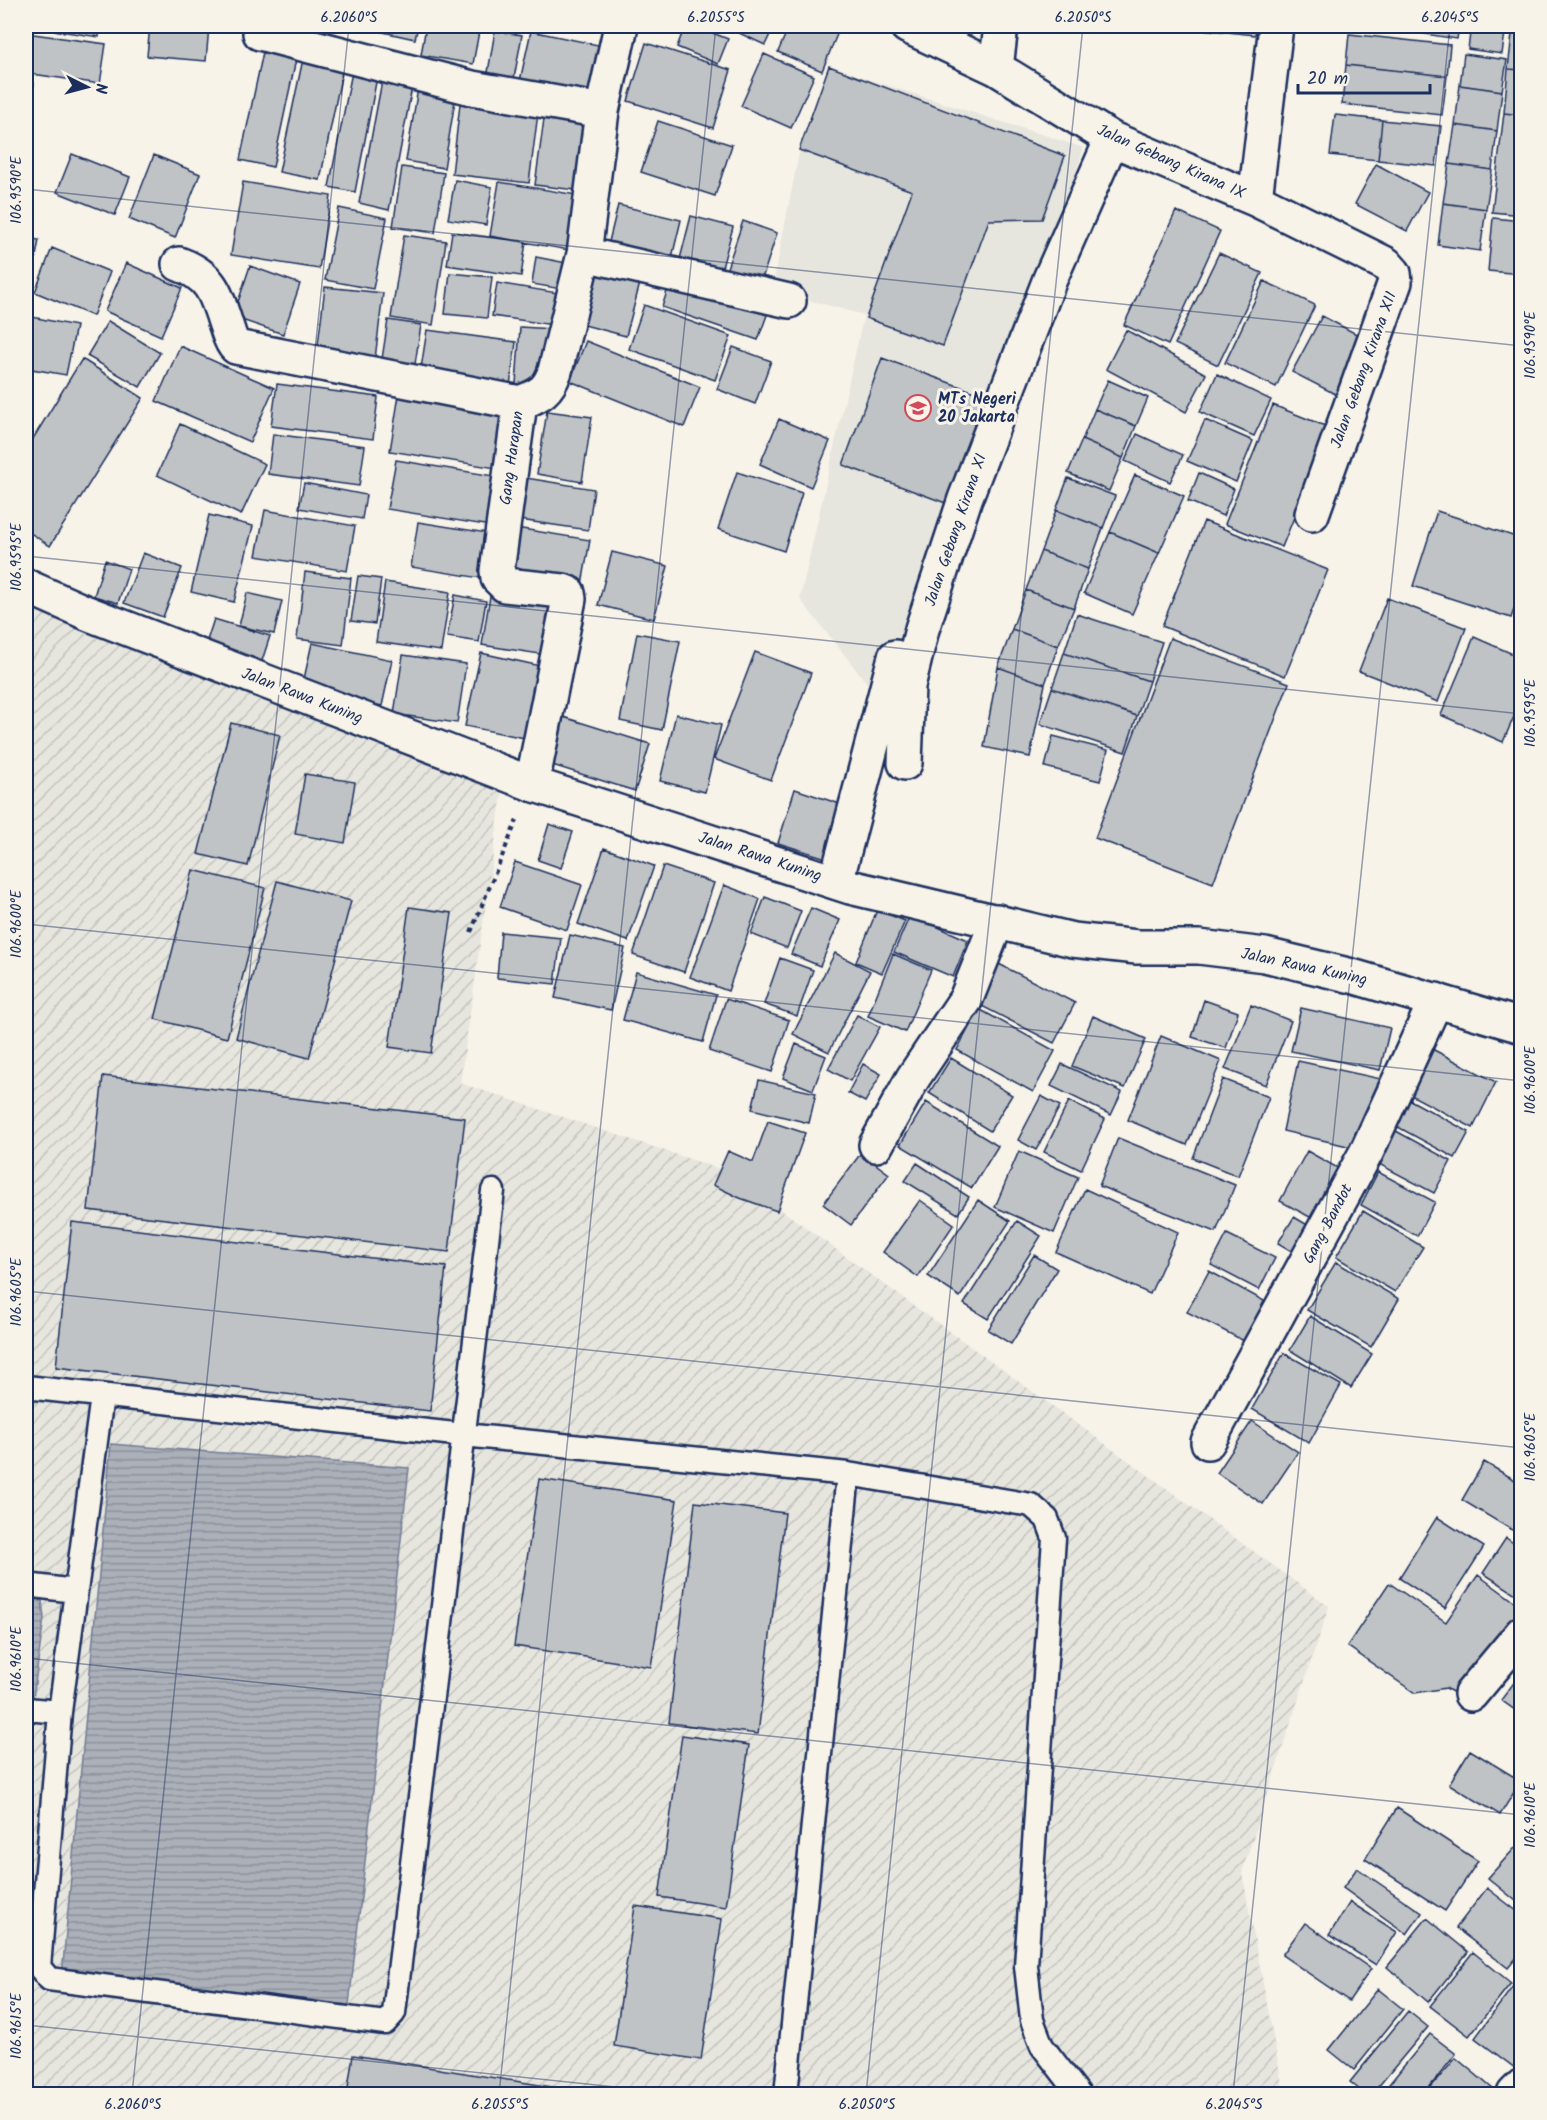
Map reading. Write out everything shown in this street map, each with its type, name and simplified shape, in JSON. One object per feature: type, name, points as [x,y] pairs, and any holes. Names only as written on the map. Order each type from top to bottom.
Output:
[{"type":"street","name":"Gang Harapan","points":[[532,784],[569,599],[568,593],[563,591],[505,585],[498,578],[497,571],[520,402],[544,393],[550,385],[584,254],[602,111],[621,26]]},
{"type":"street","name":"Jalan Gebang Kirana IX","points":[[907,26],[996,68],[1113,139],[1255,199]]},
{"type":"street","points":[[996,68],[1001,26]]},
{"type":"street","points":[[1255,199],[1276,26]]},
{"type":"street","points":[[260,33],[472,87],[602,111]]},
{"type":"street","name":"Jalan Gebang Kirana XI","points":[[904,763],[908,686],[929,608],[965,499],[1050,279],[1113,139]]},
{"type":"street","name":"Jalan Gebang Kirana XII","points":[[1255,199],[1386,264],[1394,273],[1395,282],[1312,514]]},
{"type":"street","points":[[584,254],[789,301]]},
{"type":"street","points":[[179,264],[197,270],[207,280],[217,297],[236,347],[520,402]]},
{"type":"street","name":"Jalan Rawa Kuning","points":[[26,586],[87,614],[532,784],[836,882],[1084,941],[1137,947],[1199,947],[1265,955],[1436,1000],[1521,1026]]},
{"type":"street","points":[[836,882],[897,648]]},
{"type":"street","points":[[876,1145],[913,1078],[966,999],[997,921]]},
{"type":"street","name":"Gang Bandot","points":[[1208,1442],[1362,1161],[1436,1000]]},
{"type":"street","points":[[1471,1694],[1521,1633]]},
{"type":"street","points":[[1514,2094],[1521,2086]]},
{"type":"lane","points":[[102,1396],[60,1712],[35,1873],[39,1967],[49,1979],[385,2023],[394,2013],[493,1191]]},
{"type":"lane","points":[[26,1387],[848,1474],[1031,1505],[1047,1520],[1053,1539],[1026,1966],[1032,2020],[1042,2046],[1079,2094]]},
{"type":"lane","points":[[786,2094],[848,1474]]},
{"type":"lane","points":[[26,1585],[75,1591]]},
{"type":"lane","points":[[31,1709],[60,1712]]},
{"type":"path","points":[[471,932],[532,784]]},
{"type":"shaded area","name":"MTs Negeri 20 Jakarta","points":[[855,75],[1084,148],[836,861],[816,855],[878,697],[800,599],[864,315],[772,290],[800,148],[829,152]]},
{"type":"shaded area","points":[[26,582],[503,786],[460,1083],[729,1172],[1329,1606],[1242,1872],[1284,2094],[26,2094]]},
{"type":"shaded area","points":[[111,1444],[409,1468],[349,2005],[62,1975]]},
{"type":"shaded area","points":[[26,1591],[42,1601],[44,1618],[26,1749]]},
{"type":"building","points":[[26,26],[100,26],[99,37]]},
{"type":"building","points":[[150,26],[209,26],[206,61],[147,56]]},
{"type":"building","points":[[356,26],[418,26],[415,39]]},
{"type":"building","points":[[426,26],[480,26],[473,64],[421,55]]},
{"type":"building","points":[[685,26],[695,26],[728,39],[718,64],[677,47]]},
{"type":"building","points":[[724,26],[774,26],[765,45]]},
{"type":"building","points":[[789,26],[840,27],[822,71],[778,52]]},
{"type":"building","points":[[1105,26],[1163,26],[1163,32]]},
{"type":"building","points":[[1171,26],[1256,26],[1255,35]]},
{"type":"building","points":[[1345,26],[1393,26],[1392,32]]},
{"type":"building","points":[[1400,26],[1459,26],[1457,39],[1399,30]]},
{"type":"building","points":[[1471,26],[1506,26],[1502,54],[1468,49]]},
{"type":"building","points":[[1513,26],[1522,26],[1522,70],[1508,69]]},
{"type":"building","points":[[495,31],[522,35],[512,89],[486,84]]},
{"type":"building","points":[[531,31],[603,46],[592,98],[520,81]]},
{"type":"building","points":[[26,33],[106,44],[100,84],[26,73]]},
{"type":"building","points":[[1349,34],[1450,45],[1447,76],[1346,65]]},
{"type":"building","points":[[646,43],[731,70],[713,128],[628,101]]},
{"type":"building","points":[[263,52],[296,59],[273,167],[240,160]]},
{"type":"building","points":[[764,54],[814,76],[791,128],[741,106]]},
{"type":"building","points":[[1464,54],[1507,60],[1502,91],[1460,85]]},
{"type":"building","points":[[303,59],[343,67],[320,180],[279,172]]},
{"type":"building","points":[[1346,65],[1447,76],[1442,115],[1342,104]]},
{"type":"building","points":[[829,66],[1065,156],[1042,219],[989,220],[943,346],[866,318],[912,191],[799,150]]},
{"type":"building","points":[[1508,69],[1522,70],[1522,115],[1504,113]]},
{"type":"building","points":[[352,72],[377,77],[355,192],[329,187]]},
{"type":"building","points":[[26,81],[34,83],[26,131]]},
{"type":"building","points":[[382,81],[412,87],[389,210],[359,203]]},
{"type":"building","points":[[419,82],[457,88],[444,168],[406,161]]},
{"type":"building","points":[[1460,85],[1502,91],[1497,131],[1455,125]]},
{"type":"building","points":[[460,104],[538,113],[529,183],[452,174]]},
{"type":"building","points":[[1504,113],[1522,115],[1522,215],[1492,212]]},
{"type":"building","points":[[1335,115],[1382,120],[1378,160],[1330,155]]},
{"type":"building","points":[[544,119],[593,126],[584,191],[535,185]]},
{"type":"building","points":[[1382,120],[1441,126],[1436,166],[1378,160]]},
{"type":"building","points":[[658,121],[732,145],[715,196],[641,172]]},
{"type":"building","points":[[1455,125],[1497,131],[1492,170],[1449,164]]},
{"type":"building","points":[[72,154],[130,177],[115,215],[57,192]]},
{"type":"building","points":[[154,155],[200,174],[175,238],[129,219]]},
{"type":"building","points":[[1376,164],[1428,192],[1407,231],[1355,204]]},
{"type":"building","points":[[1449,164],[1492,170],[1486,209],[1443,203]]},
{"type":"building","points":[[402,167],[444,173],[435,233],[393,227]]},
{"type":"building","points":[[455,180],[492,187],[486,225],[448,219]]},
{"type":"building","points":[[243,182],[331,196],[319,269],[231,255]]},
{"type":"building","points":[[499,182],[589,197],[580,252],[490,236]]},
{"type":"building","points":[[1443,203],[1486,209],[1480,251],[1438,245]]},
{"type":"building","points":[[618,205],[681,220],[669,270],[606,254]]},
{"type":"building","points":[[339,208],[387,218],[373,289],[325,280]]},
{"type":"building","points":[[1176,211],[1220,231],[1168,345],[1124,325]]},
{"type":"building","points":[[691,216],[733,227],[718,282],[677,271]]},
{"type":"building","points":[[1493,218],[1522,221],[1522,274],[1488,271]]},
{"type":"building","points":[[743,221],[777,233],[761,282],[726,271]]},
{"type":"building","points":[[452,232],[526,242],[521,276],[447,265]]},
{"type":"building","points":[[404,235],[446,241],[433,325],[391,318]]},
{"type":"building","points":[[26,238],[39,240],[30,288],[26,287]]},
{"type":"building","points":[[52,248],[110,272],[93,316],[35,292]]},
{"type":"building","points":[[1219,253],[1262,273],[1218,365],[1175,344]]},
{"type":"building","points":[[536,257],[577,265],[573,291],[532,284]]},
{"type":"building","points":[[126,263],[182,288],[161,336],[105,311]]},
{"type":"building","points":[[250,266],[300,284],[283,334],[233,317]]},
{"type":"building","points":[[582,268],[640,283],[626,336],[569,321]]},
{"type":"building","points":[[450,273],[492,277],[487,318],[445,314]]},
{"type":"building","points":[[1264,281],[1315,305],[1276,387],[1225,363]]},
{"type":"building","points":[[670,282],[767,315],[758,340],[662,307]]},
{"type":"building","points":[[497,283],[558,293],[553,325],[492,316]]},
{"type":"building","points":[[325,287],[383,293],[374,367],[316,361]]},
{"type":"building","points":[[644,305],[731,336],[715,380],[629,349]]},
{"type":"building","points":[[1322,316],[1366,339],[1337,395],[1292,372]]},
{"type":"building","points":[[32,317],[76,326],[66,375],[26,368],[26,349]]},
{"type":"building","points":[[388,320],[421,325],[413,377],[380,372]]},
{"type":"building","points":[[108,321],[160,353],[140,387],[87,356]]},
{"type":"building","points":[[520,327],[552,329],[547,386],[516,384]]},
{"type":"building","points":[[427,330],[516,342],[509,393],[419,381]]},
{"type":"building","points":[[1126,330],[1206,374],[1186,412],[1106,369]]},
{"type":"building","points":[[586,341],[700,387],[684,427],[570,381]]},
{"type":"building","points":[[180,346],[274,388],[250,442],[156,401]]},
{"type":"building","points":[[733,347],[771,361],[755,404],[717,389]]},
{"type":"building","points":[[882,358],[991,398],[951,505],[843,465]]},
{"type":"building","points":[[82,359],[143,398],[50,546],[26,530],[26,450]]},
{"type":"building","points":[[1217,374],[1271,400],[1254,436],[1200,412]]},
{"type":"building","points":[[1108,380],[1148,398],[1136,426],[1095,409]]},
{"type":"building","points":[[277,384],[378,397],[373,439],[271,426]]},
{"type":"building","points":[[399,395],[511,413],[502,469],[390,451]]},
{"type":"building","points":[[1273,405],[1330,428],[1282,547],[1225,524]]},
{"type":"building","points":[[1095,409],[1136,426],[1123,458],[1082,440]]},
{"type":"building","points":[[547,411],[592,417],[582,482],[537,474]]},
{"type":"building","points":[[779,419],[830,441],[811,487],[760,464]]},
{"type":"building","points":[[1205,420],[1253,441],[1236,482],[1187,461]]},
{"type":"building","points":[[180,424],[265,464],[241,515],[157,475]]},
{"type":"building","points":[[273,434],[365,446],[359,486],[268,474]]},
{"type":"building","points":[[1137,434],[1183,455],[1170,482],[1125,461]]},
{"type":"building","points":[[1082,440],[1123,458],[1109,491],[1068,473]]},
{"type":"building","points":[[396,460],[506,478],[497,527],[387,509]]},
{"type":"building","points":[[737,472],[802,493],[784,551],[718,529]]},
{"type":"building","points":[[1199,473],[1234,489],[1223,516],[1188,501]]},
{"type":"building","points":[[1135,475],[1184,496],[1159,553],[1110,532]]},
{"type":"building","points":[[526,478],[594,489],[588,530],[520,520]]},
{"type":"building","points":[[1068,478],[1115,496],[1103,528],[1056,510]]},
{"type":"building","points":[[304,483],[366,495],[362,519],[299,508]]},
{"type":"building","points":[[265,510],[355,526],[347,571],[256,556]]},
{"type":"building","points":[[1056,510],[1103,528],[1088,569],[1041,551]]},
{"type":"building","points":[[1437,511],[1522,539],[1522,586],[1511,618],[1413,586]]},
{"type":"building","points":[[209,515],[253,526],[234,602],[191,592]]},
{"type":"building","points":[[1204,521],[1328,570],[1285,676],[1162,626]]},
{"type":"building","points":[[418,522],[500,535],[493,580],[411,567]]},
{"type":"building","points":[[516,528],[590,540],[581,590],[508,578]]},
{"type":"building","points":[[1110,532],[1159,553],[1132,614],[1084,593]]},
{"type":"building","points":[[1041,551],[1088,569],[1074,608],[1026,590]]},
{"type":"building","points":[[612,552],[668,566],[654,619],[598,605]]},
{"type":"building","points":[[143,553],[182,568],[163,617],[124,603]]},
{"type":"building","points":[[105,560],[129,569],[118,603],[94,596]]},
{"type":"building","points":[[305,572],[351,578],[343,645],[297,639]]},
{"type":"building","points":[[358,576],[381,579],[375,624],[351,621]]},
{"type":"building","points":[[385,582],[450,592],[441,651],[376,642]]},
{"type":"building","points":[[491,590],[562,600],[553,656],[482,645]]},
{"type":"building","points":[[1026,590],[1074,608],[1058,646],[1012,629]]},
{"type":"building","points":[[247,593],[282,601],[274,634],[239,626]]},
{"type":"building","points":[[455,595],[486,601],[479,642],[447,637]]},
{"type":"building","points":[[1387,598],[1466,628],[1438,702],[1359,671]]},
{"type":"building","points":[[1077,614],[1162,642],[1149,681],[1064,653]]},
{"type":"building","points":[[214,619],[270,636],[258,673],[202,656]]},
{"type":"building","points":[[1012,629],[1058,646],[1045,684],[998,667]]},
{"type":"building","points":[[637,633],[680,641],[662,730],[620,721]]},
{"type":"building","points":[[1474,637],[1522,658],[1522,698],[1503,742],[1441,715]]},
{"type":"building","points":[[1170,638],[1289,683],[1213,883],[1095,838]]},
{"type":"building","points":[[312,643],[392,660],[382,706],[302,688]]},
{"type":"building","points":[[755,652],[811,673],[771,780],[714,759]]},
{"type":"building","points":[[481,653],[545,667],[530,739],[465,726]]},
{"type":"building","points":[[1064,653],[1149,681],[1137,716],[1052,688]]},
{"type":"building","points":[[403,655],[466,664],[457,723],[394,714]]},
{"type":"building","points":[[998,667],[1045,684],[1030,757],[984,747]]},
{"type":"building","points":[[1052,688],[1137,716],[1125,752],[1040,724]]},
{"type":"building","points":[[676,714],[721,725],[705,792],[660,781]]},
{"type":"building","points":[[560,716],[650,744],[635,791],[546,763]]},
{"type":"building","points":[[231,723],[280,735],[248,866],[198,854]]},
{"type":"building","points":[[1053,736],[1108,750],[1100,781],[1045,767]]},
{"type":"building","points":[[305,774],[355,782],[345,843],[295,834]]},
{"type":"building","points":[[795,789],[852,808],[836,861],[778,843]]},
{"type":"building","points":[[549,824],[573,832],[561,868],[538,860]]},
{"type":"building","points":[[604,848],[654,866],[628,941],[578,924]]},
{"type":"building","points":[[515,862],[582,885],[567,930],[500,907]]},
{"type":"building","points":[[663,866],[714,883],[684,972],[633,955]]},
{"type":"building","points":[[193,870],[265,888],[227,1038],[155,1019]]},
{"type":"building","points":[[277,881],[351,901],[309,1058],[236,1038]]},
{"type":"building","points":[[724,885],[760,899],[728,991],[690,977]]},
{"type":"building","points":[[765,897],[801,911],[787,948],[751,934]]},
{"type":"building","points":[[409,907],[452,913],[431,1053],[389,1047]]},
{"type":"building","points":[[811,908],[840,920],[820,966],[791,954]]},
{"type":"building","points":[[877,910],[905,921],[882,973],[856,962]]},
{"type":"building","points":[[910,915],[968,940],[953,977],[894,952]]},
{"type":"building","points":[[501,932],[561,938],[555,984],[497,978]]},
{"type":"building","points":[[570,935],[625,948],[611,1010],[555,998]]},
{"type":"building","points":[[835,953],[870,971],[829,1052],[793,1034]]},
{"type":"building","points":[[893,954],[931,970],[905,1032],[868,1016]]},
{"type":"building","points":[[780,958],[813,970],[797,1016],[764,1004]]},
{"type":"building","points":[[995,962],[1075,1003],[1054,1043],[974,1002]]},
{"type":"building","points":[[636,972],[716,995],[703,1042],[623,1020]]},
{"type":"building","points":[[726,999],[789,1020],[772,1072],[709,1051]]},
{"type":"building","points":[[1204,1000],[1238,1012],[1226,1048],[1192,1037]]},
{"type":"building","points":[[1251,1005],[1291,1021],[1266,1085],[1225,1069]]},
{"type":"building","points":[[1301,1008],[1390,1028],[1380,1070],[1291,1051]]},
{"type":"building","points":[[979,1009],[1055,1051],[1033,1092],[957,1050]]},
{"type":"building","points":[[857,1015],[880,1027],[850,1081],[828,1069]]},
{"type":"building","points":[[1093,1016],[1146,1039],[1125,1088],[1072,1066]]},
{"type":"building","points":[[1161,1036],[1221,1061],[1187,1145],[1128,1120]]},
{"type":"building","points":[[796,1044],[826,1056],[813,1090],[783,1078]]},
{"type":"building","points":[[1432,1049],[1496,1082],[1473,1128],[1409,1094]]},
{"type":"building","points":[[951,1058],[1012,1095],[990,1131],[929,1093]]},
{"type":"building","points":[[1298,1061],[1381,1079],[1365,1150],[1283,1131]]},
{"type":"building","points":[[863,1064],[881,1074],[865,1102],[848,1093]]},
{"type":"building","points":[[1062,1064],[1122,1092],[1111,1115],[1051,1086]]},
{"type":"building","points":[[103,1076],[465,1118],[449,1252],[88,1210]]},
{"type":"building","points":[[1223,1079],[1269,1097],[1238,1176],[1193,1158]]},
{"type":"building","points":[[759,1080],[816,1093],[809,1123],[752,1109]]},
{"type":"building","points":[[1041,1096],[1060,1106],[1036,1150],[1018,1140]]},
{"type":"building","points":[[1410,1100],[1469,1132],[1455,1158],[1396,1126]]},
{"type":"building","points":[[1069,1101],[1105,1119],[1081,1170],[1044,1152]]},
{"type":"building","points":[[926,1102],[998,1146],[972,1188],[900,1145]]},
{"type":"building","points":[[768,1121],[805,1133],[777,1211],[740,1198],[713,1185],[728,1151],[753,1162]]},
{"type":"building","points":[[1396,1131],[1451,1161],[1434,1193],[1379,1164]]},
{"type":"building","points":[[1118,1138],[1235,1185],[1216,1232],[1099,1186]]},
{"type":"building","points":[[1019,1151],[1078,1177],[1054,1233],[995,1207]]},
{"type":"building","points":[[1307,1151],[1345,1172],[1319,1222],[1280,1201]]},
{"type":"building","points":[[861,1153],[889,1174],[851,1225],[823,1204]]},
{"type":"building","points":[[917,1163],[969,1197],[958,1214],[905,1181]]},
{"type":"building","points":[[1378,1172],[1435,1202],[1417,1236],[1361,1205]]},
{"type":"building","points":[[1085,1189],[1178,1232],[1150,1294],[1056,1252]]},
{"type":"building","points":[[920,1200],[954,1224],[918,1277],[883,1252]]},
{"type":"building","points":[[978,1200],[1010,1221],[960,1297],[928,1276]]},
{"type":"building","points":[[1363,1211],[1423,1247],[1395,1292],[1336,1257]]},
{"type":"building","points":[[1294,1217],[1321,1233],[1305,1259],[1278,1243]]},
{"type":"building","points":[[1017,1221],[1041,1236],[988,1319],[964,1304]]},
{"type":"building","points":[[72,1222],[446,1267],[430,1411],[56,1367]]},
{"type":"building","points":[[1227,1234],[1275,1258],[1259,1290],[1211,1265]]},
{"type":"building","points":[[1034,1255],[1057,1269],[1011,1344],[988,1330]]},
{"type":"building","points":[[1336,1262],[1399,1299],[1371,1347],[1307,1310]]},
{"type":"building","points":[[1209,1271],[1277,1308],[1256,1347],[1187,1312]]},
{"type":"building","points":[[1310,1316],[1372,1354],[1351,1388],[1290,1350]]},
{"type":"building","points":[[1284,1353],[1341,1385],[1309,1443],[1252,1409]]},
{"type":"building","points":[[1252,1421],[1298,1452],[1263,1504],[1217,1473]]},
{"type":"building","points":[[1484,1462],[1522,1484],[1522,1536],[1462,1500]]},
{"type":"building","points":[[539,1479],[677,1500],[651,1667],[514,1646]]},
{"type":"building","points":[[695,1502],[785,1513],[758,1734],[669,1723]]},
{"type":"building","points":[[1437,1517],[1484,1547],[1445,1608],[1399,1578]]},
{"type":"building","points":[[1506,1538],[1522,1549],[1522,1598],[1483,1573]]},
{"type":"building","points":[[1478,1575],[1522,1607],[1460,1697],[1446,1688],[1415,1693],[1347,1646],[1389,1583],[1446,1622]]},
{"type":"building","points":[[1522,1672],[1522,1715],[1501,1700]]},
{"type":"building","points":[[682,1735],[749,1745],[726,1907],[659,1897]]},
{"type":"building","points":[[1470,1750],[1521,1781],[1500,1815],[1449,1784]]},
{"type":"building","points":[[1397,1808],[1478,1861],[1445,1911],[1365,1859]]},
{"type":"building","points":[[1522,1840],[1522,1906],[1488,1878]]},
{"type":"building","points":[[1357,1868],[1422,1913],[1407,1934],[1343,1888]]},
{"type":"building","points":[[1487,1888],[1522,1915],[1522,1951],[1508,1968],[1456,1928]]},
{"type":"building","points":[[1350,1902],[1397,1932],[1376,1965],[1329,1935]]},
{"type":"building","points":[[635,1906],[722,1919],[701,2060],[614,2046]]},
{"type":"building","points":[[1427,1918],[1468,1952],[1428,2002],[1387,1967]]},
{"type":"building","points":[[1305,1923],[1371,1969],[1349,2001],[1282,1955]]},
{"type":"building","points":[[1473,1952],[1511,1983],[1469,2036],[1430,2006]]},
{"type":"building","points":[[1519,1978],[1522,1980],[1519,2071],[1475,2038]]},
{"type":"building","points":[[1378,1989],[1403,2009],[1354,2070],[1329,2050]]},
{"type":"building","points":[[1408,2011],[1428,2027],[1372,2094],[1365,2094],[1350,2082]]},
{"type":"building","points":[[1430,2034],[1456,2054],[1424,2094],[1381,2094]]},
{"type":"building","points":[[353,2055],[595,2094],[347,2094]]},
{"type":"building","points":[[1456,2058],[1493,2089],[1488,2094],[1425,2094]]},
{"type":"place","name":"MTs Negeri 20 Jakarta","points":[[918,408]]}]
